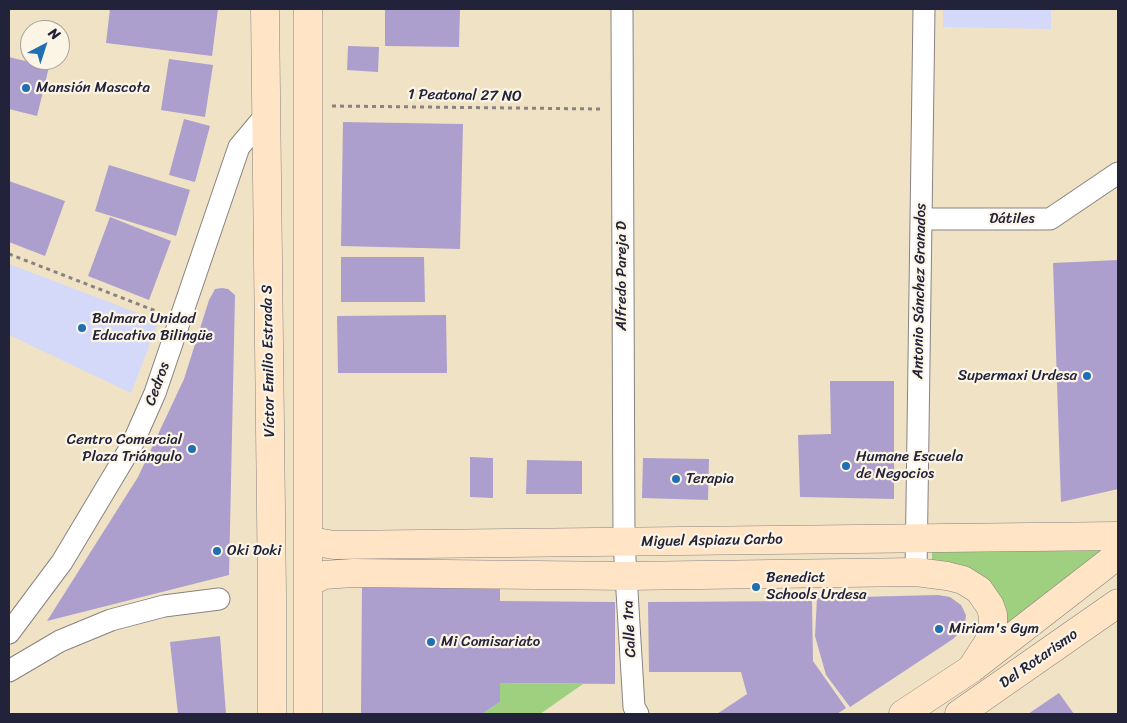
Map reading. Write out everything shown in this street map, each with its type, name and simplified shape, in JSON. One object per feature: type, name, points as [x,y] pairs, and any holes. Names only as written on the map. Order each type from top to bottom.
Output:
[{"type":"main road","points":[[308,9],[308,714]]},
{"type":"main road","points":[[265,22],[275,81],[279,88],[290,95],[308,101]]},
{"type":"main road","name":"Víctor Emilio Estrada S","points":[[265,22],[272,714]]},
{"type":"main road","points":[[265,116],[286,117],[296,125],[299,131],[308,266]]},
{"type":"main road","name":"Miguel Aspiazu Carbo","points":[[308,536],[316,542],[334,546],[1118,536]]},
{"type":"main road","points":[[903,714],[971,669],[1118,555]]},
{"type":"main road","points":[[308,583],[324,575],[353,573],[626,576],[916,572],[947,576],[963,580],[978,590],[988,602],[993,616],[988,643],[971,669]]},
{"type":"main road","name":"Del Rotarismo","points":[[959,714],[1118,603]]},
{"type":"street","name":"Alfredo Pareja D","points":[[622,9],[624,542]]},
{"type":"street","name":"Antonio Sánchez Granados","points":[[916,572],[924,9]]},
{"type":"street","name":"Cedros","points":[[9,633],[62,562],[132,445],[152,404],[239,147],[265,116]]},
{"type":"street","name":"Dátiles","points":[[922,219],[1050,218],[1118,173]]},
{"type":"street","name":"Calle 1ra","points":[[624,542],[634,707],[638,714]]},
{"type":"street","points":[[9,671],[60,641],[111,620],[164,606],[219,599]]},
{"type":"path","name":"1 Peatonal 27 NO","points":[[308,101],[622,109]]},
{"type":"path","points":[[9,254],[180,321]]},
{"type":"shaded area","points":[[943,9],[1051,9],[1051,29],[943,27]]},
{"type":"shaded area","name":"Balmara Unidad Educativa Bilingüe","points":[[9,264],[159,321],[131,393],[9,335]]},
{"type":"green space","points":[[1113,545],[1007,636],[1000,595],[983,577],[932,564],[932,548]]},
{"type":"green space","points":[[500,683],[583,684],[540,714],[482,714],[500,702]]},
{"type":"building","points":[[110,9],[218,9],[212,56],[106,43]]},
{"type":"building","points":[[385,9],[460,9],[459,47],[385,46]]},
{"type":"building","points":[[348,46],[379,47],[378,72],[347,70]]},
{"type":"building","name":"Mansión Mascota","points":[[9,57],[20,60],[20,70],[48,70],[37,116],[9,109]]},
{"type":"building","points":[[169,59],[213,65],[205,117],[161,110]]},
{"type":"building","points":[[184,119],[210,126],[195,182],[169,175]]},
{"type":"building","points":[[343,122],[463,124],[460,249],[341,246]]},
{"type":"building","points":[[109,165],[190,190],[176,236],[95,211]]},
{"type":"building","points":[[9,181],[65,201],[45,256],[9,242]]},
{"type":"building","points":[[110,217],[171,241],[149,300],[88,276]]},
{"type":"building","points":[[341,257],[424,257],[425,302],[341,302]]},
{"type":"building","name":"Supermaxi Urdesa","points":[[1118,260],[1118,489],[1061,502],[1053,263]]},
{"type":"building","name":"Centro Comercial Plaza Triángulo","points":[[215,289],[228,289],[235,295],[229,575],[47,621],[138,477],[184,379],[209,300]]},
{"type":"building","points":[[446,315],[447,373],[338,373],[337,316]]},
{"type":"building","name":"Humane Escuela de Negocios","points":[[830,381],[894,381],[894,499],[800,497],[798,435],[831,434]]},
{"type":"building","points":[[470,457],[493,458],[493,498],[470,497]]},
{"type":"building","name":"Terapia","points":[[643,458],[709,459],[708,500],[642,498]]},
{"type":"building","points":[[527,460],[582,461],[582,494],[526,494]]},
{"type":"building","points":[[362,582],[500,584],[500,601],[615,602],[615,684],[500,683],[500,702],[482,714],[361,714]]},
{"type":"building","points":[[938,595],[950,597],[961,605],[966,615],[965,625],[959,633],[953,639],[850,707],[826,675],[815,636],[817,598]]},
{"type":"building","points":[[812,601],[813,661],[846,708],[837,714],[717,714],[747,694],[741,672],[649,672],[648,602]]},
{"type":"building","points":[[220,636],[226,714],[178,714],[170,642]]},
{"type":"building","points":[[1059,693],[1074,714],[1028,714]]},
{"type":"place","name":"Mansión Mascota","points":[[26,88]]},
{"type":"place","name":"Balmara Unidad Educativa Bilingüe","points":[[82,328]]},
{"type":"place","name":"Supermaxi Urdesa","points":[[1087,376]]},
{"type":"place","name":"Centro Comercial Plaza Triángulo","points":[[192,449]]},
{"type":"place","name":"Humane Escuela de Negocios","points":[[846,466]]},
{"type":"place","name":"Terapia","points":[[676,479]]},
{"type":"place","name":"Oki Doki","points":[[217,551]]},
{"type":"place","name":"Benedict Schools Urdesa","points":[[756,587]]},
{"type":"place","name":"Miriam's Gym","points":[[939,629]]},
{"type":"place","name":"Mi Comisariato","points":[[431,642]]}]
